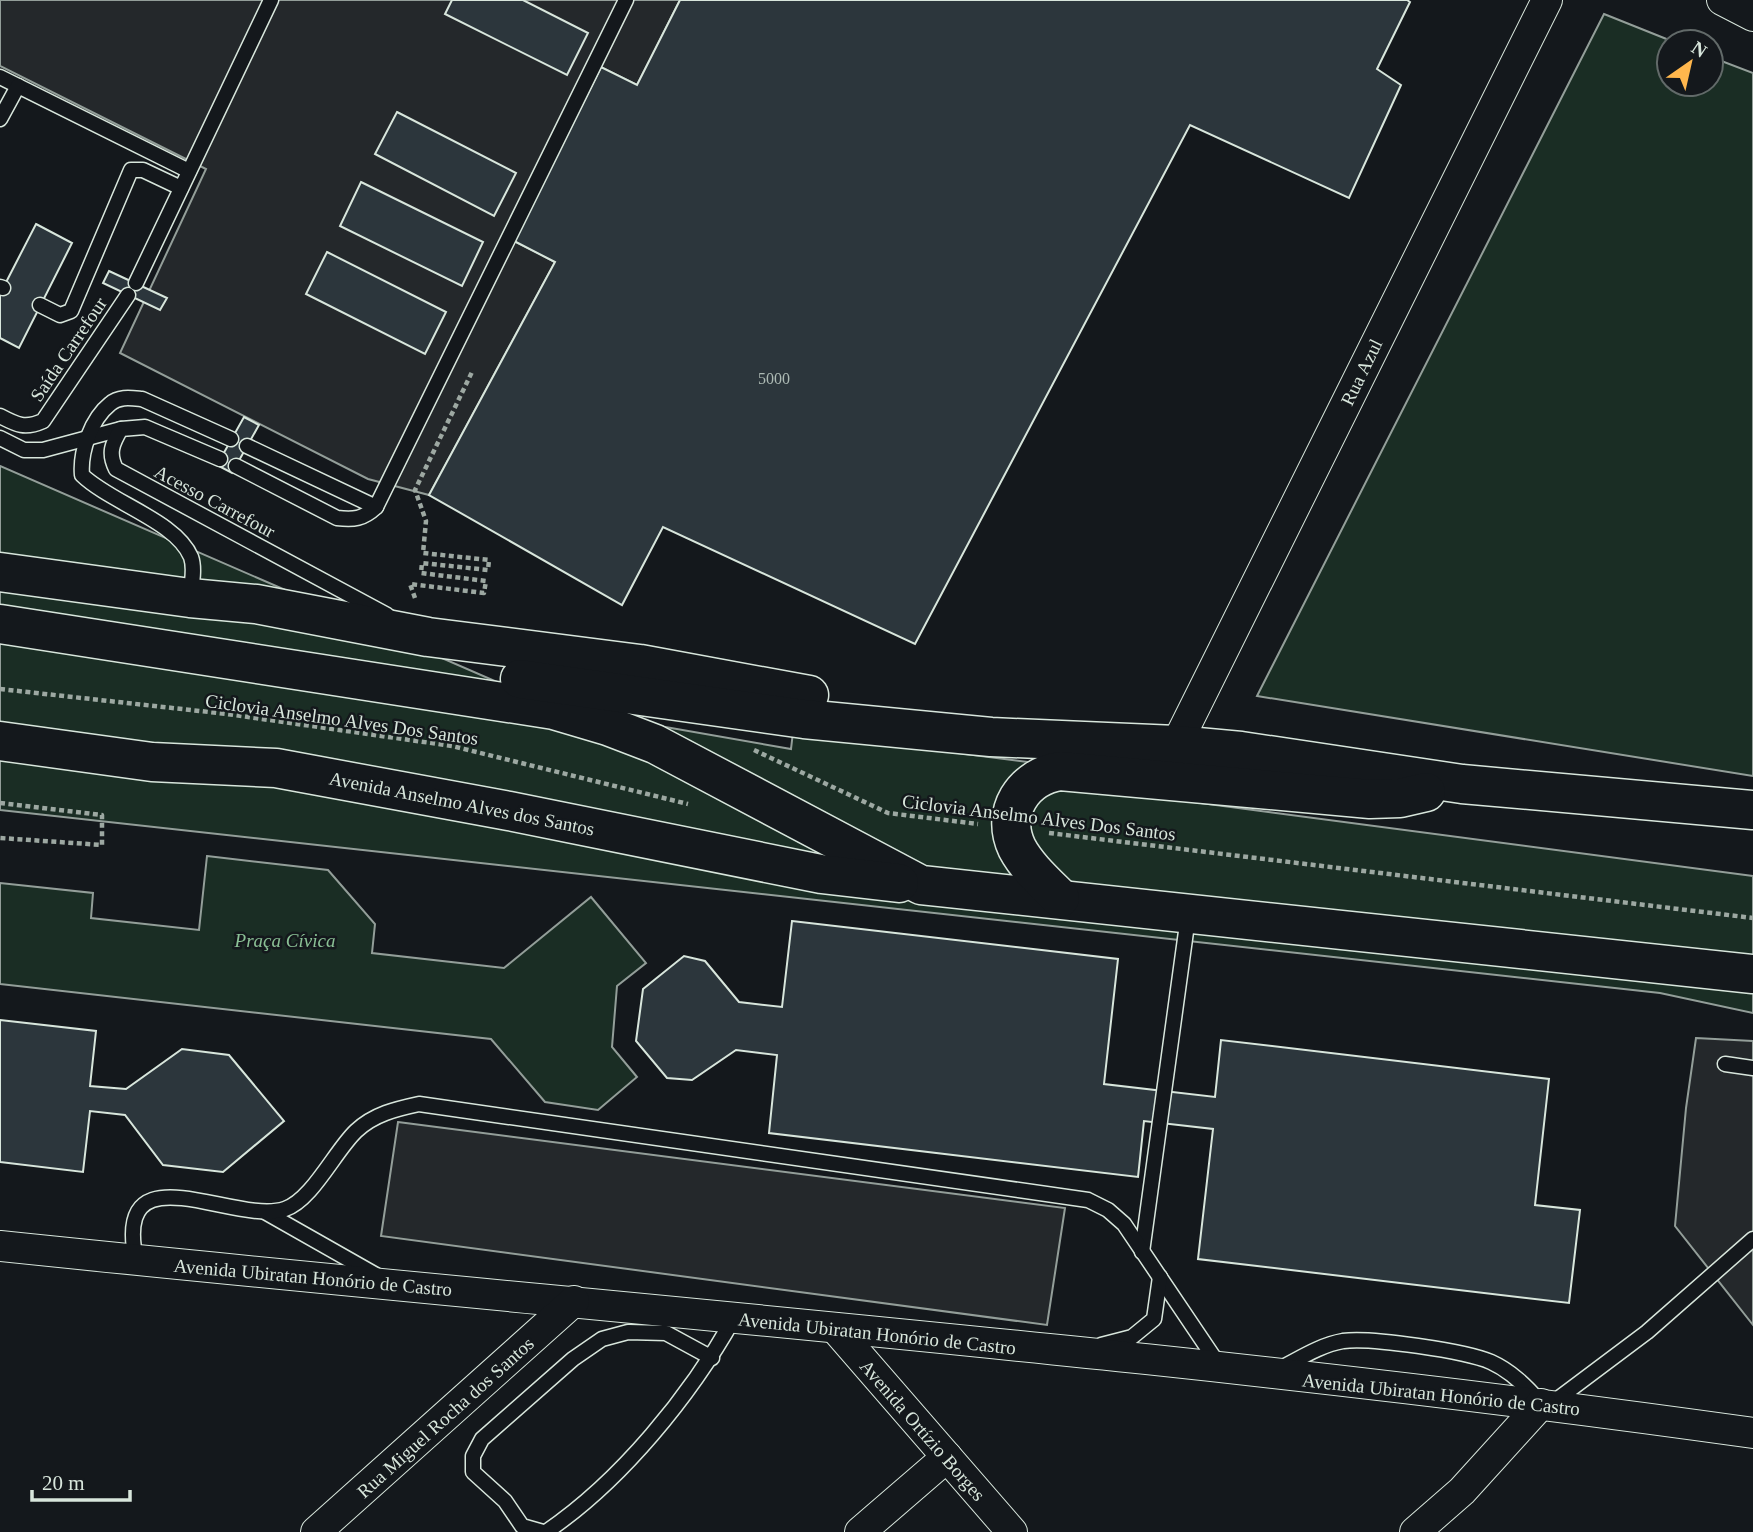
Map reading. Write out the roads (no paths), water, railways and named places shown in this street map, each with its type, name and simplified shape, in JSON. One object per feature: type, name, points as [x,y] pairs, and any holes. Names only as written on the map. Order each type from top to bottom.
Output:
[{"type":"main road","points":[[0,572],[190,598],[256,604],[428,638],[692,674],[834,699],[991,737]]},
{"type":"main road","points":[[0,598],[561,686],[804,719],[991,737],[1175,745],[1241,751],[1462,784],[1753,810]]},
{"type":"main road","points":[[0,624],[554,710],[655,744],[921,886]]},
{"type":"main road","name":"Avenida Anselmo Alves dos Santos","points":[[0,741],[152,762],[276,768],[459,801],[821,874],[1753,974]]},
{"type":"main road","points":[[1060,898],[1028,865],[1016,847],[1012,828],[1015,806],[1024,787],[1041,774],[1060,771],[1370,799],[1400,798],[1462,784]]},
{"type":"street","name":"Rua Azul","points":[[1175,745],[1547,0]]},
{"type":"street","points":[[1722,0],[1753,16]]},
{"type":"street","name":"Avenida Ubiratan Honório de Castro","points":[[0,1247],[574,1301],[1072,1353],[1546,1404],[1753,1433]]},
{"type":"street","name":"Rua Miguel Rocha dos Santos","points":[[316,1532],[574,1301]]},
{"type":"street","name":"Avenida Ortízio Borges","points":[[835,1328],[1012,1532]]},
{"type":"street","points":[[1415,1532],[1462,1491],[1546,1404]]},
{"type":"street","points":[[860,1532],[947,1457]]},
{"type":"lane","name":"Saída Carrefour","points":[[0,416],[18,426],[31,426],[43,421],[132,289],[271,0]]},
{"type":"lane","points":[[236,466],[337,517],[353,520],[365,517],[376,507],[626,0]]},
{"type":"lane","points":[[0,77],[190,171]]},
{"type":"lane","points":[[0,119],[18,86]]},
{"type":"lane","points":[[40,305],[60,315],[71,311],[131,170],[143,170],[181,188]]},
{"type":"lane","points":[[190,598],[191,559],[182,542],[163,527],[94,486],[82,475],[81,459],[88,438],[110,404],[126,397],[142,399],[231,439]]},
{"type":"lane","name":"Acesso Carrefour","points":[[220,459],[145,427],[121,429],[113,443],[110,457],[116,469],[428,638]]},
{"type":"lane","points":[[0,439],[23,450],[43,450],[121,429]]},
{"type":"lane","points":[[247,446],[376,507]]},
{"type":"lane","points":[[1143,1252],[1189,912]]},
{"type":"lane","points":[[1726,1064],[1753,1068]]},
{"type":"lane","points":[[136,1261],[132,1242],[134,1223],[141,1207],[148,1202],[177,1197],[265,1212],[286,1209],[306,1194],[357,1130],[382,1113],[419,1104],[1088,1200],[1108,1210],[1124,1224],[1222,1369]]},
{"type":"lane","points":[[265,1212],[391,1284]]},
{"type":"lane","points":[[1268,1375],[1323,1346],[1344,1341],[1370,1342],[1484,1359],[1510,1373],[1546,1404],[1647,1332],[1753,1239]]},
{"type":"lane","points":[[1072,1353],[1132,1337],[1144,1330],[1154,1319],[1160,1278]]},
{"type":"lane","points":[[712,1357],[666,1334],[628,1332],[602,1339],[573,1359],[482,1440],[473,1456],[473,1472],[505,1501],[522,1526],[545,1532],[568,1517],[666,1418],[712,1357],[734,1318]]},
{"type":"park label","name":"Praça Cívica","points":[[285,940]]}]
